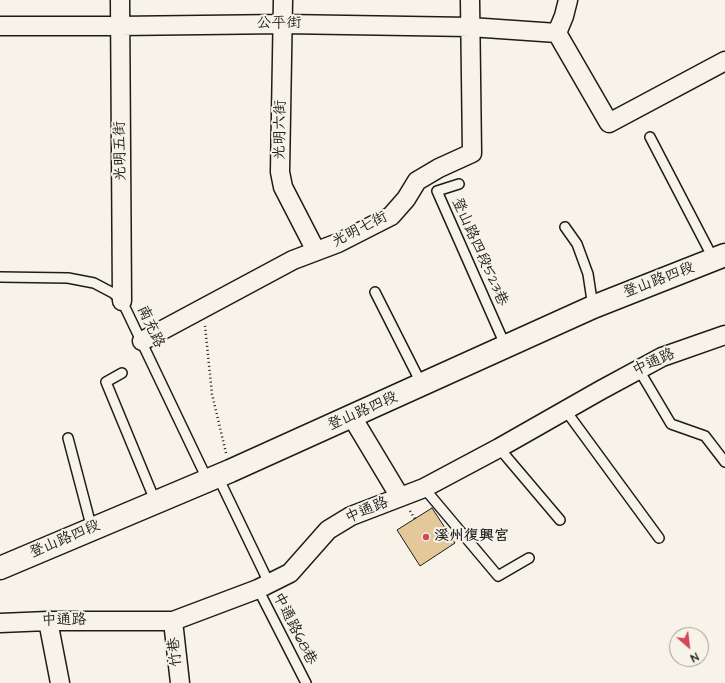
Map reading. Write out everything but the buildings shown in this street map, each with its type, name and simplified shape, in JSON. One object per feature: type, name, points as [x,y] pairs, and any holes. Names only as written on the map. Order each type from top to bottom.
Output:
[{"type":"street","name":"光明五街","points":[[120,0],[122,302]]},
{"type":"street","name":"光明六街","points":[[283,0],[284,24],[280,172],[282,187],[316,251]]},
{"type":"street","name":"光明七街","points":[[142,341],[293,260],[338,243],[391,216],[406,199],[417,181],[439,168],[472,153],[470,0]]},
{"type":"street","points":[[568,0],[564,16],[557,33],[609,123],[725,61]]},
{"type":"street","name":"公平街","points":[[0,26],[284,24],[470,27],[557,33]]},
{"type":"street","name":"登山路四段","points":[[0,568],[219,476],[593,307],[720,257]]},
{"type":"street","name":"中通路","points":[[0,623],[48,621],[173,621],[263,586],[290,573],[328,530],[351,516],[404,503],[424,488],[662,357],[725,335]]},
{"type":"street","points":[[352,417],[404,503]]},
{"type":"street","points":[[48,621],[60,683]]},
{"type":"street","name":"竹巷","points":[[173,621],[180,683]]},
{"type":"lane","points":[[650,137],[720,257]]},
{"type":"lane","name":"登山路四段523巷","points":[[459,184],[437,191],[506,347]]},
{"type":"lane","points":[[566,227],[577,244],[588,274],[593,307]]},
{"type":"lane","name":"南充路","points":[[0,277],[68,278],[94,283],[113,293],[122,302],[142,341],[219,476],[263,586]]},
{"type":"lane","points":[[376,292],[422,385]]},
{"type":"lane","points":[[639,370],[670,424],[705,436],[725,462]]},
{"type":"lane","points":[[122,373],[106,382],[156,502]]},
{"type":"lane","points":[[566,411],[659,538]]},
{"type":"lane","points":[[68,438],[92,529]]},
{"type":"lane","points":[[499,448],[560,520]]},
{"type":"lane","points":[[424,488],[498,576],[529,558]]},
{"type":"lane","name":"中通路68巷","points":[[263,586],[306,683]]},
{"type":"path","points":[[204,309],[219,476]]},
{"type":"path","points":[[404,503],[415,519]]},
{"type":"place","name":"溪州復興宮","points":[[426,537]]}]
